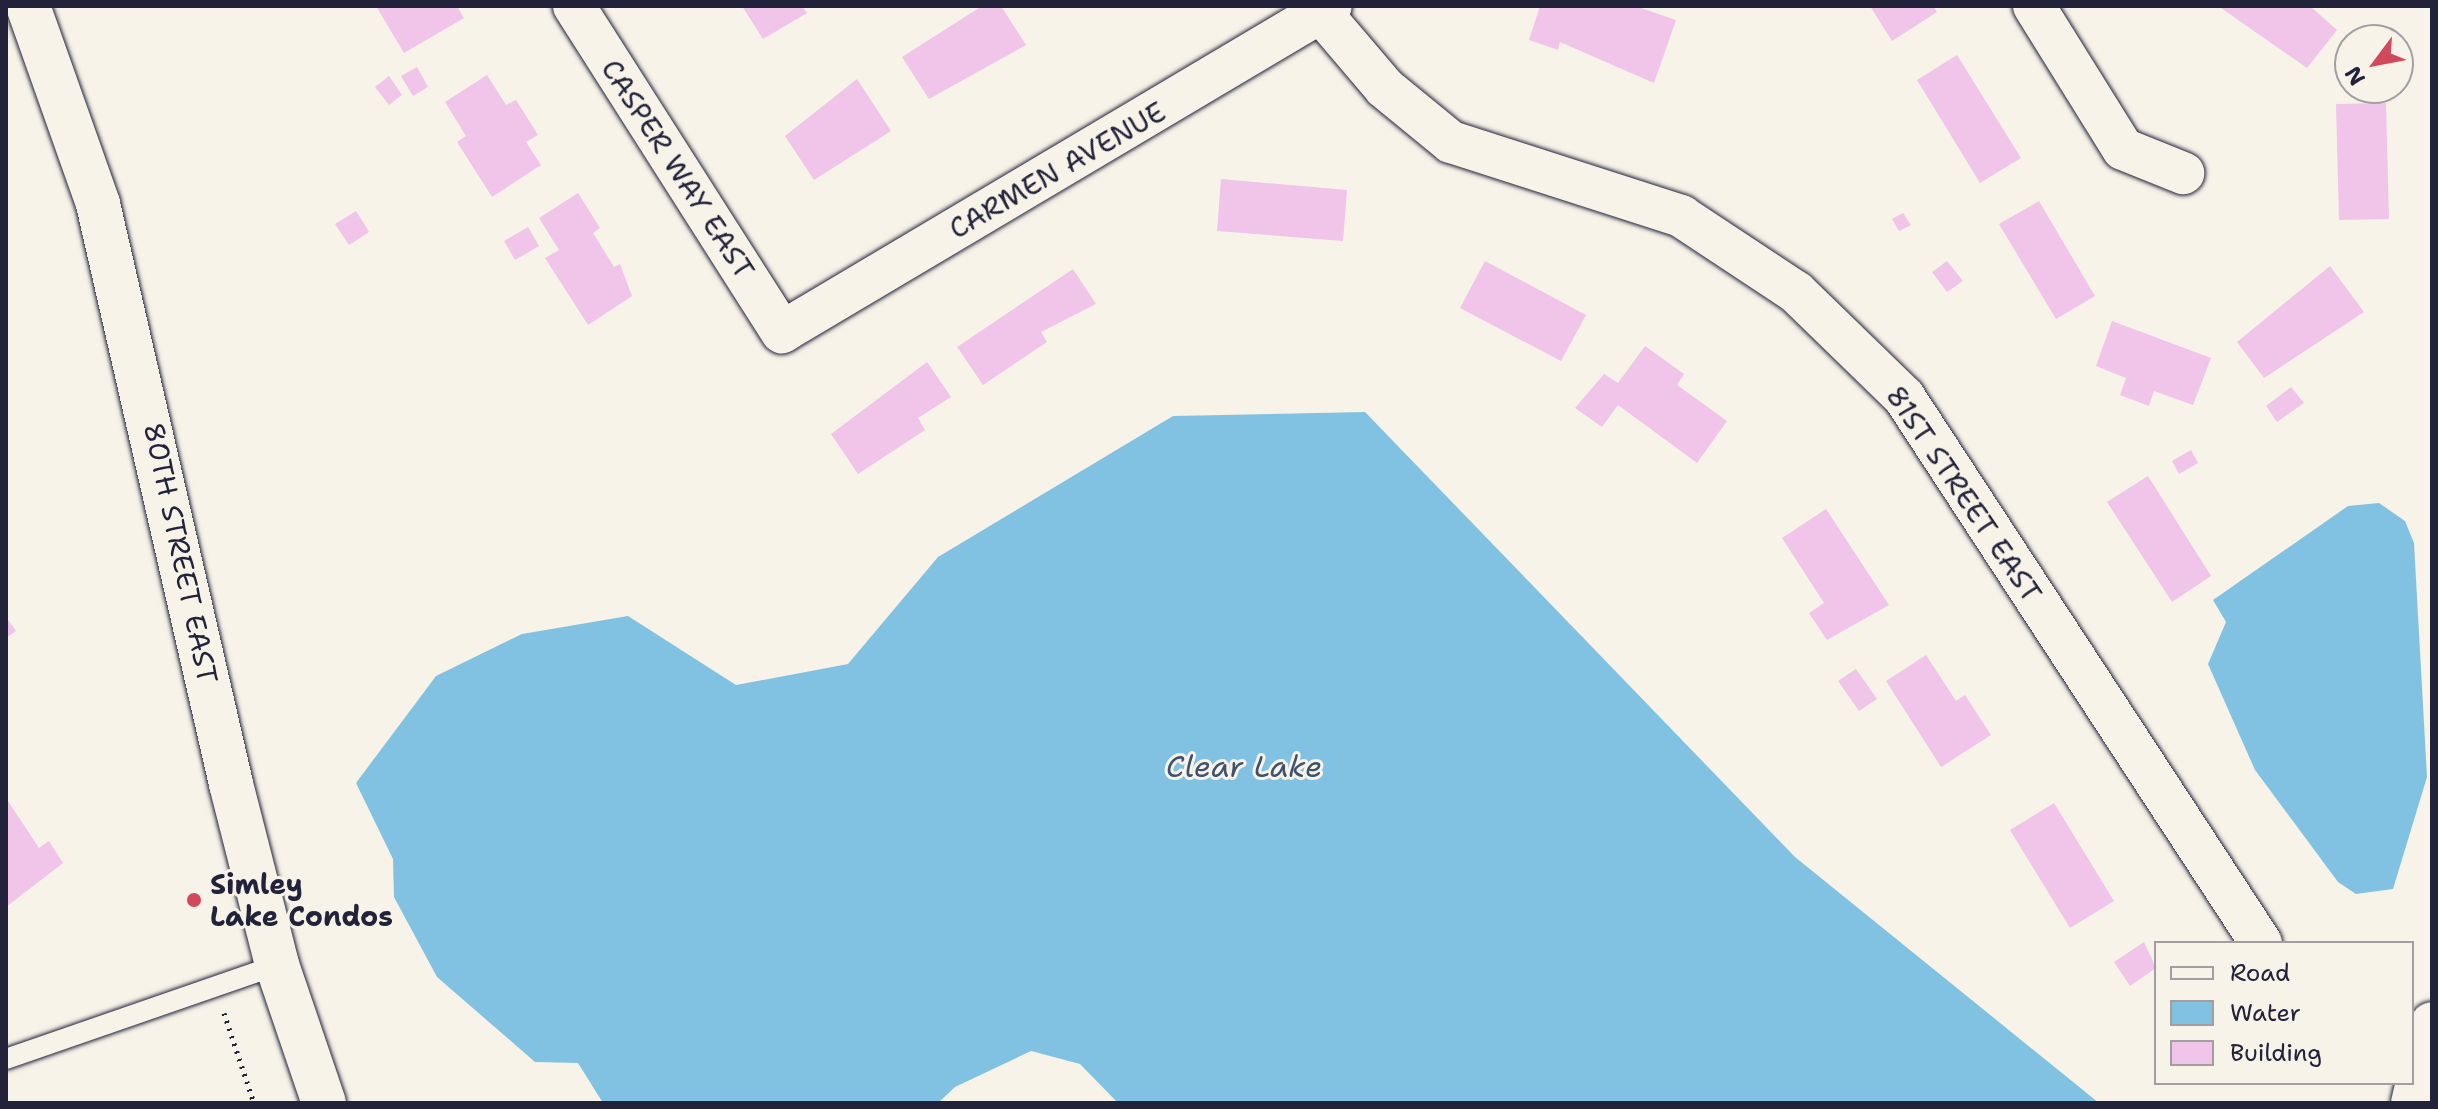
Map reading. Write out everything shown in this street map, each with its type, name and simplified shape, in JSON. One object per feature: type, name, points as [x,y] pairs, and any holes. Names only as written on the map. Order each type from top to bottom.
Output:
[{"type":"street","name":"80TH STREET EAST","points":[[28,6],[98,204],[139,357],[277,965],[324,1103]]},
{"type":"street","name":"CASPER WAY EAST","points":[[574,6],[782,332]]},
{"type":"street","points":[[2034,6],[2123,149],[2183,173]]},
{"type":"street","name":"CARMEN AVENUE","points":[[782,332],[1326,10]]},
{"type":"street","name":"81ST STREET EAST","points":[[1326,10],[1385,88],[1451,142],[1681,216],[1796,292],[1904,397],[2260,941]]},
{"type":"street","points":[[2413,1103],[2424,1040]]},
{"type":"lane","points":[[6,1059],[216,989],[277,965]]},
{"type":"path","points":[[216,989],[254,1103]]},
{"type":"water","name":"Clear Lake","points":[[1365,412],[1795,857],[2099,1103],[1118,1103],[1080,1064],[1031,1051],[955,1087],[938,1103],[603,1103],[578,1063],[535,1062],[437,977],[394,897],[393,859],[356,783],[436,676],[522,634],[628,616],[736,685],[848,664],[938,557],[1173,416]]},
{"type":"water","points":[[2379,503],[2405,521],[2414,543],[2427,777],[2393,889],[2356,894],[2338,882],[2255,770],[2208,664],[2226,622],[2213,600],[2348,506]]},
{"type":"building","points":[[376,6],[457,6],[464,18],[404,53]]},
{"type":"building","points":[[742,6],[802,6],[807,13],[763,39]]},
{"type":"building","points":[[982,6],[1001,6],[1026,45],[929,99],[902,57]]},
{"type":"building","points":[[1540,6],[1635,6],[1676,20],[1654,83],[1560,42],[1558,50],[1529,40]]},
{"type":"building","points":[[1870,6],[1933,6],[1937,12],[1892,41]]},
{"type":"building","points":[[2218,6],[2310,6],[2334,27],[2334,34],[2307,68]]},
{"type":"building","points":[[1957,55],[2021,158],[1980,183],[1917,80]]},
{"type":"building","points":[[417,67],[428,87],[413,96],[401,76]]},
{"type":"building","points":[[487,75],[506,105],[516,100],[538,135],[526,142],[541,165],[492,197],[457,142],[466,136],[445,102]]},
{"type":"building","points":[[389,76],[402,95],[389,105],[375,87]]},
{"type":"building","points":[[857,79],[891,131],[814,180],[785,136]]},
{"type":"building","points":[[2336,104],[2386,104],[2389,219],[2339,220]]},
{"type":"building","points":[[1221,179],[1347,190],[1343,241],[1217,231]]},
{"type":"building","points":[[578,193],[600,228],[593,233],[614,267],[620,264],[632,296],[588,325],[545,258],[559,250],[539,218]]},
{"type":"building","points":[[2039,201],[2095,296],[2056,319],[1999,224]]},
{"type":"building","points":[[356,211],[369,232],[349,245],[335,224]]},
{"type":"building","points":[[1903,213],[1911,225],[1899,231],[1892,219]]},
{"type":"building","points":[[528,227],[539,246],[515,260],[504,241]]},
{"type":"building","points":[[1485,261],[1586,315],[1561,361],[1460,308]]},
{"type":"building","points":[[1947,261],[1963,281],[1947,292],[1932,272]]},
{"type":"building","points":[[2330,266],[2364,312],[2264,378],[2237,342]]},
{"type":"building","points":[[1073,269],[1096,304],[1041,332],[1047,342],[983,385],[957,347]]},
{"type":"building","points":[[2112,321],[2211,358],[2193,405],[2154,391],[2149,406],[2120,395],[2126,378],[2096,366]]},
{"type":"building","points":[[1645,346],[1684,374],[1677,385],[1727,421],[1697,463],[1618,405],[1602,427],[1575,408],[1604,374],[1618,383]]},
{"type":"building","points":[[927,362],[951,397],[918,418],[925,430],[858,474],[831,434]]},
{"type":"building","points":[[2291,387],[2304,403],[2277,422],[2266,406]]},
{"type":"building","points":[[2191,450],[2198,463],[2179,474],[2172,461]]},
{"type":"building","points":[[2148,476],[2211,576],[2172,602],[2107,502]]},
{"type":"building","points":[[1826,509],[1889,605],[1827,640],[1809,613],[1824,603],[1782,538]]},
{"type":"building","points":[[6,617],[16,631],[6,638]]},
{"type":"building","points":[[1926,655],[1956,701],[1965,695],[1991,735],[1941,767],[1886,681]]},
{"type":"building","points":[[1856,669],[1877,699],[1859,711],[1838,681]]},
{"type":"building","points":[[6,798],[39,848],[49,841],[63,863],[6,907]]},
{"type":"building","points":[[2054,803],[2114,901],[2070,928],[2010,830]]},
{"type":"building","points":[[2144,942],[2154,969],[2130,986],[2114,962]]},
{"type":"place","name":"Simley Lake Condos","points":[[194,900]]}]
